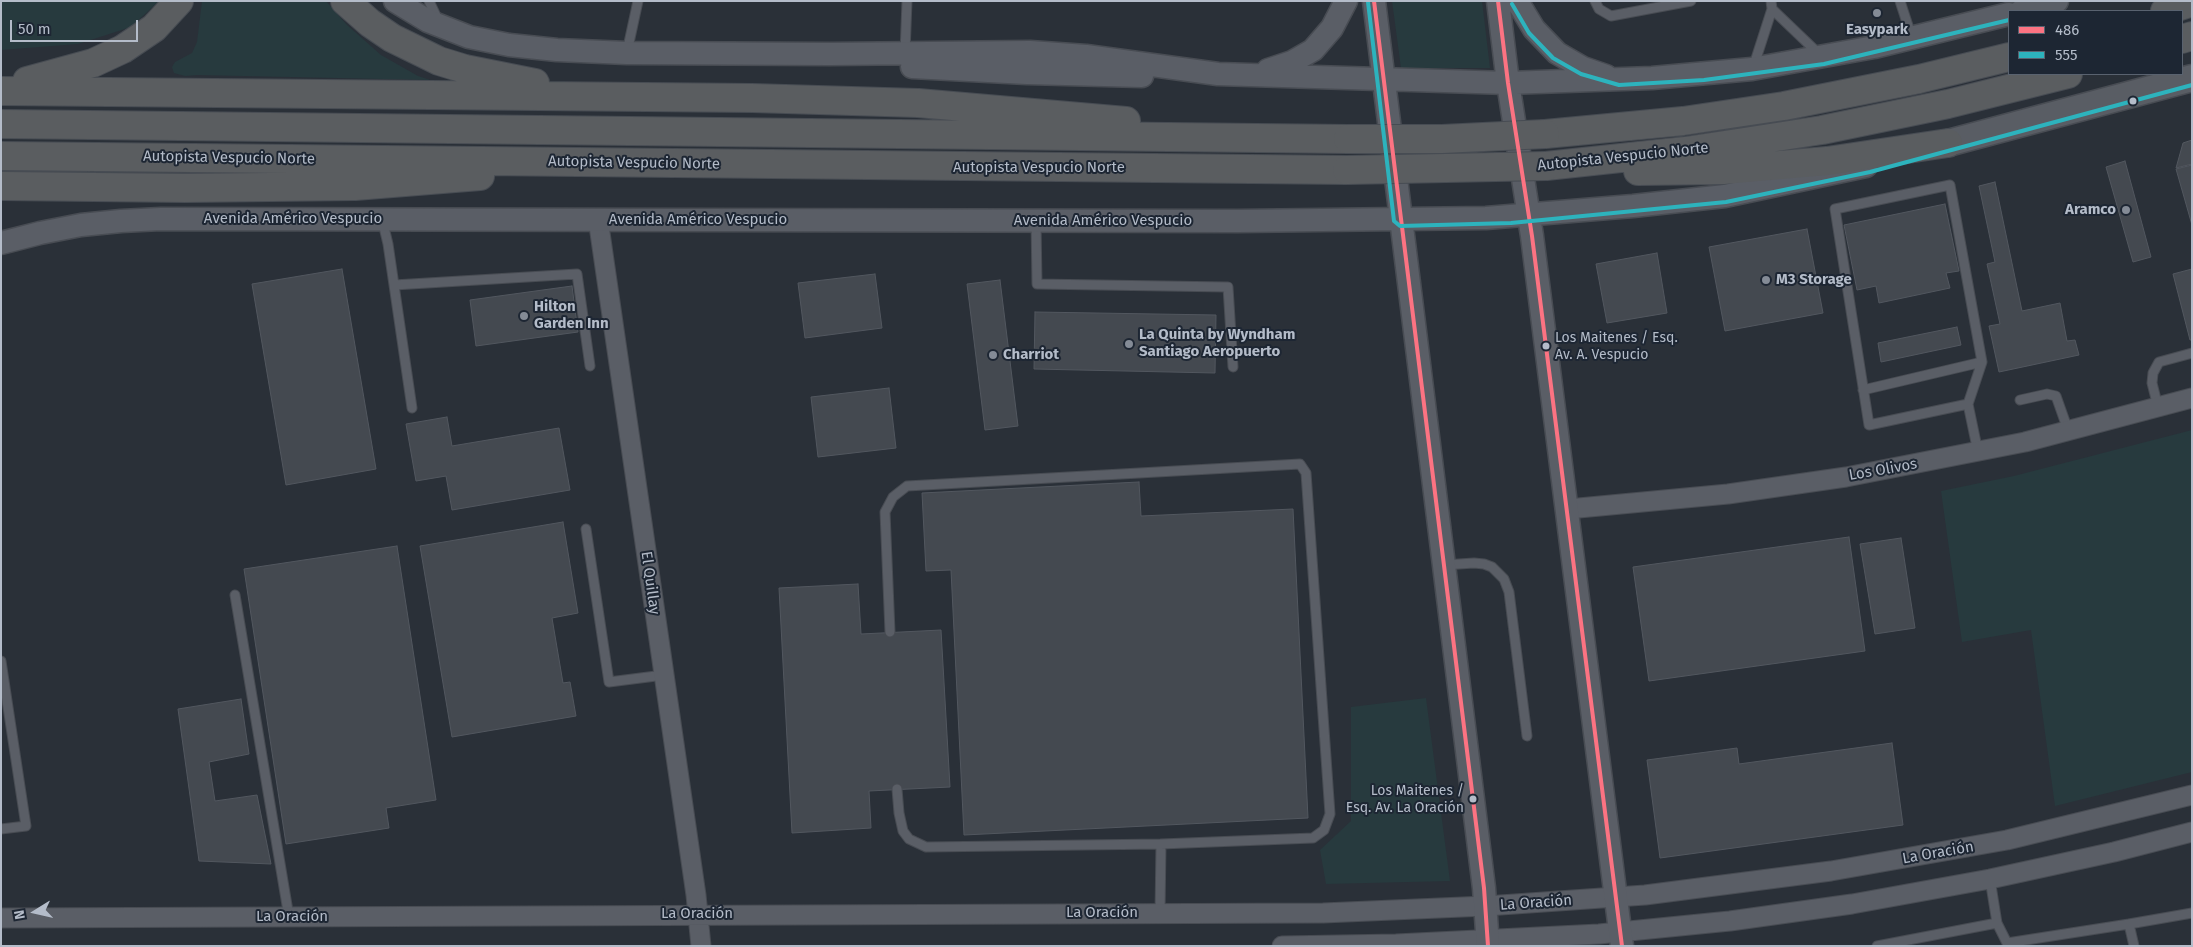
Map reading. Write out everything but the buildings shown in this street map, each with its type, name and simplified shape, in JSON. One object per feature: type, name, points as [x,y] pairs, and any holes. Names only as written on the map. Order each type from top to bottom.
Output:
[{"type":"highway","points":[[1,86],[69,70],[123,49],[154,28],[179,1]]},
{"type":"highway","points":[[345,1],[370,23],[392,38],[440,61],[465,69],[608,96]]},
{"type":"highway","points":[[2168,10],[2192,2]]},
{"type":"highway","name":"Autopista Vespucio Norte","points":[[1,124],[1442,139],[1545,134],[1683,121],[1784,106],[1919,79],[2008,57]]},
{"type":"highway","name":"Autopista Vespucio Norte","points":[[1,156],[1347,170],[1557,165],[1686,151],[1822,130],[1948,104],[2064,75]]},
{"type":"highway","points":[[1,91],[608,96],[908,102],[1145,122],[1198,129],[1242,138]]},
{"type":"highway","points":[[1557,165],[1659,172],[1723,170],[1859,158],[1948,143]]},
{"type":"highway","points":[[1,186],[185,188],[383,185],[624,163]]},
{"type":"highway","points":[[1,206],[41,200],[185,188]]},
{"type":"main road","name":"Avenida Américo Vespucio","points":[[1948,143],[2192,78]]},
{"type":"street","points":[[395,1],[442,27],[469,37],[509,46],[627,53],[1057,54],[1218,74]]},
{"type":"street","points":[[1253,75],[1292,62],[1313,50],[1332,28],[1346,1]]},
{"type":"street","points":[[1374,1],[1486,906],[1487,943]]},
{"type":"street","points":[[1498,1],[1568,509],[1622,939]]},
{"type":"street","points":[[1518,1],[1534,29],[1557,53],[1584,68],[1619,79]]},
{"type":"street","points":[[2025,10],[2057,1]]},
{"type":"street","points":[[830,54],[891,65],[990,72],[1177,76],[1218,74],[1508,83],[1619,79],[1752,69],[1823,58],[2008,14]]},
{"type":"street","name":"Avenida Américo Vespucio","points":[[1,243],[40,233],[121,221],[382,219],[1400,220],[1529,215],[1725,196],[1830,175],[1948,143]]},
{"type":"street","name":"El Quillay","points":[[598,220],[698,914],[701,946]]},
{"type":"street","name":"Los Olivos","points":[[1568,509],[1686,499],[1770,489],[1846,477],[1978,452],[2192,398]]},
{"type":"street","name":"La Oración","points":[[1,918],[1323,913],[1486,906],[1616,898],[1766,880],[1907,859],[2048,831],[2192,795]]},
{"type":"street","points":[[1282,946],[1622,939],[1791,913],[1990,879],[2105,854],[2192,832]]},
{"type":"lane","points":[[429,1],[442,27]]},
{"type":"lane","points":[[627,53],[638,1]]},
{"type":"lane","points":[[905,53],[907,1]]},
{"type":"lane","points":[[1595,1],[1599,9],[1611,16],[1691,1]]},
{"type":"lane","points":[[1900,1],[1912,38]]},
{"type":"lane","points":[[1752,69],[1772,5],[1823,58]]},
{"type":"lane","points":[[1968,404],[1869,425],[1835,209],[1950,185],[1982,362],[1968,404],[1978,452]]},
{"type":"lane","points":[[382,219],[388,244],[412,408]]},
{"type":"lane","points":[[1036,221],[1037,284],[1228,288],[1233,367]]},
{"type":"lane","points":[[394,284],[577,274],[590,366]]},
{"type":"lane","points":[[2158,407],[2152,383],[2153,373],[2158,362],[2192,353]]},
{"type":"lane","points":[[1864,390],[1982,362]]},
{"type":"lane","points":[[2020,400],[2047,394],[2056,396],[2068,430]]},
{"type":"lane","points":[[890,632],[884,512],[892,497],[907,486],[1286,463],[1300,464],[1306,474],[1330,814],[1324,830],[1313,838],[1161,844],[926,847],[909,839],[903,831],[898,814],[897,789]]},
{"type":"lane","points":[[586,529],[609,682],[664,675]]},
{"type":"lane","points":[[1444,565],[1484,564],[1504,578],[1509,592],[1527,736]]},
{"type":"lane","points":[[235,595],[289,917]]},
{"type":"lane","points":[[1,661],[26,826],[1,829]]},
{"type":"lane","points":[[1160,913],[1161,844]]},
{"type":"lane","points":[[1990,879],[1998,923],[2007,942],[2129,924],[2192,912]]},
{"type":"lane","points":[[1877,946],[1998,923]]},
{"type":"lane","points":[[2129,924],[2134,946]]},
{"type":"green space","points":[[1,1],[159,1],[131,27],[78,44],[1,50]]},
{"type":"green space","points":[[202,1],[326,1],[347,25],[381,55],[418,76],[430,80],[185,76],[174,73],[172,67],[175,62],[192,53],[197,42]]},
{"type":"green space","points":[[1392,1],[1482,1],[1490,68],[1401,68]]},
{"type":"green space","points":[[2192,430],[2192,772],[2055,806],[2031,630],[1962,642],[1941,491],[2014,476]]},
{"type":"green space","points":[[1426,698],[1450,881],[1326,884],[1320,850],[1351,821],[1351,707]]},
{"type":"transit line","name":"486","points":[[1374,1],[1484,888],[1488,946]]},
{"type":"transit line","name":"486","points":[[1498,1],[1508,83],[1532,236],[1622,946]]},
{"type":"transit line","name":"555","points":[[1368,2],[1394,221],[1400,226],[1511,223],[1726,202],[1870,172],[2192,85]]},
{"type":"transit line","name":"555","points":[[1512,4],[1529,33],[1553,58],[1581,74],[1619,85],[1704,80],[1824,64],[2008,20]]},
{"type":"place","name":"Easypark","points":[[1877,13]]},
{"type":"place","name":"Aramco","points":[[2126,210]]},
{"type":"place","name":"M3 Storage","points":[[1766,280]]},
{"type":"place","name":"Hilton Garden Inn","points":[[524,316]]},
{"type":"place","name":"La Quinta by Wyndham Santiago Aeropuerto","points":[[1129,344]]},
{"type":"place","name":"Los Maitenes / Esq. Av. A. Vespucio","points":[[1546,346]]},
{"type":"place","name":"Charriot","points":[[993,355]]},
{"type":"place","name":"Los Maitenes / Esq. Av. La Oración","points":[[1473,799]]}]
